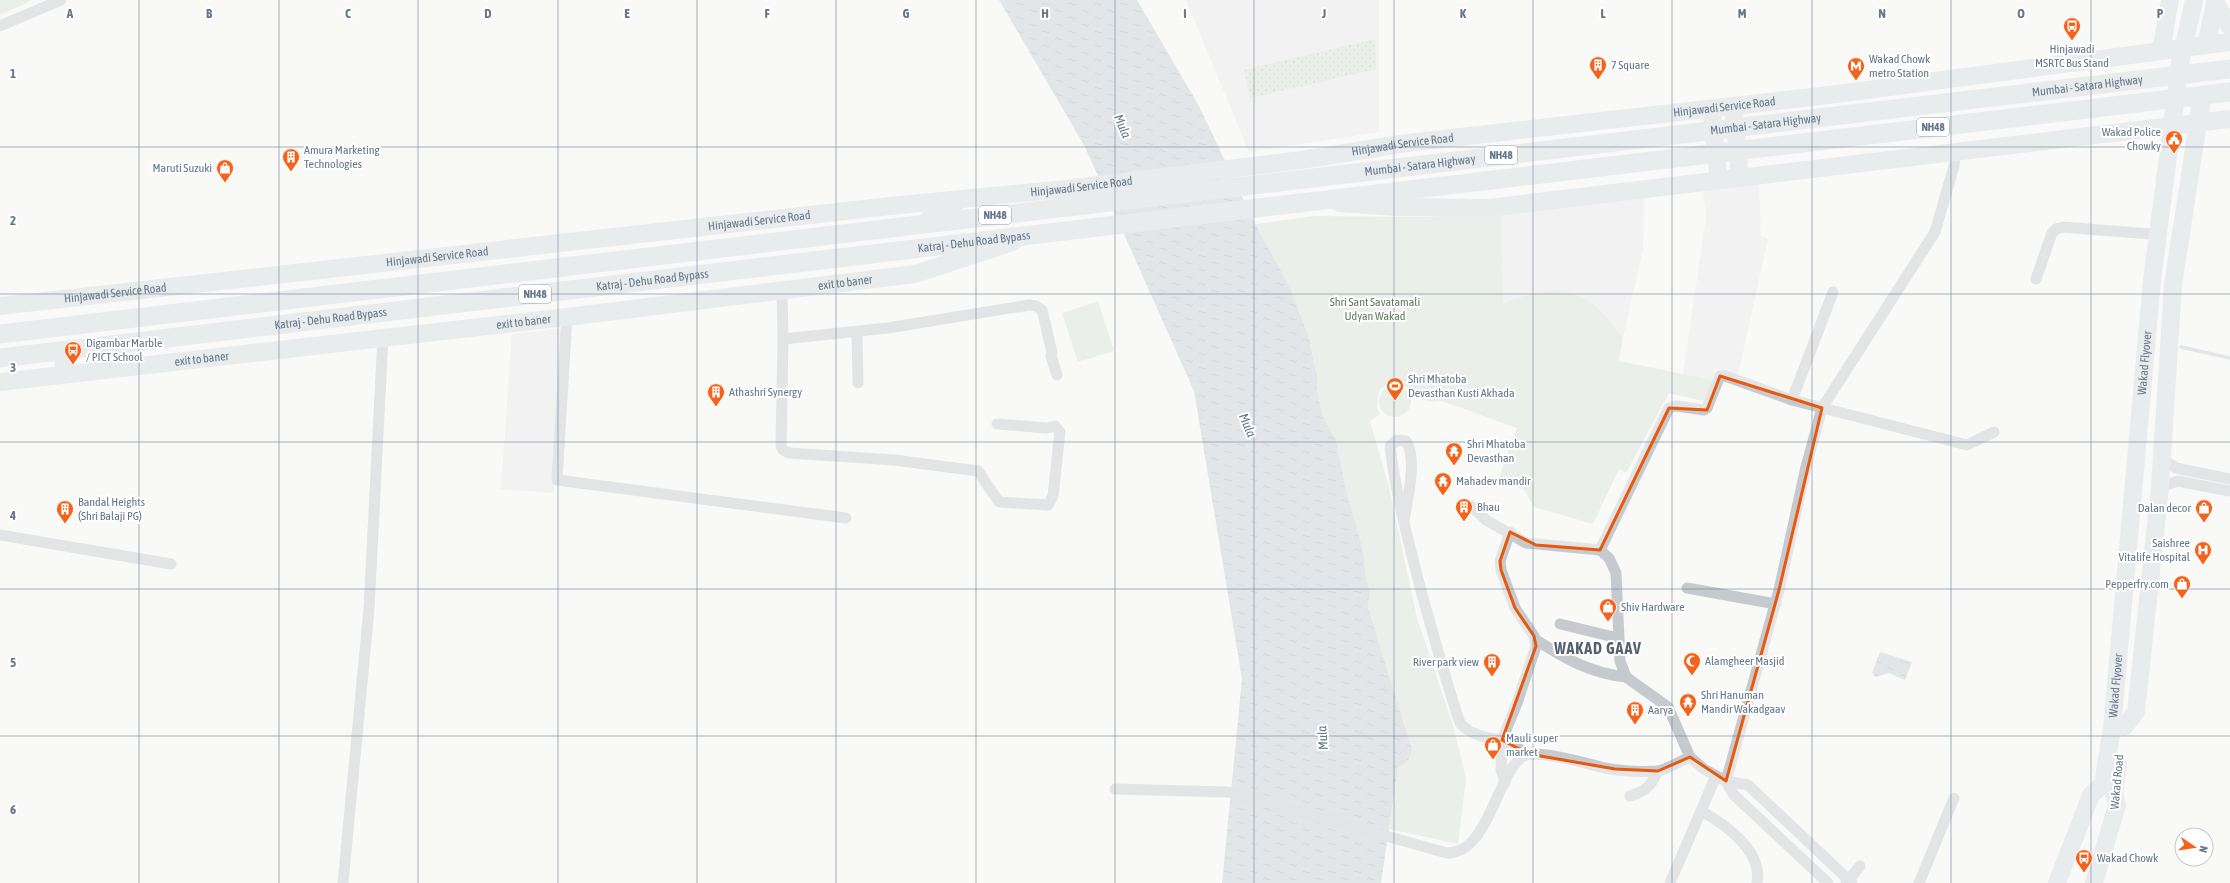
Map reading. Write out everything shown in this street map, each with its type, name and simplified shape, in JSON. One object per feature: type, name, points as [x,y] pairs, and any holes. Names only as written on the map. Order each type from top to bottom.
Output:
[{"type":"highway","name":"Mumbai - Satara Highway","points":[[1302,179],[2230,69]]},
{"type":"highway","name":"Mumbai - Satara Highway","points":[[1309,202],[2230,92]]},
{"type":"highway","points":[[2198,123],[2202,96]]},
{"type":"highway","name":"Katraj - Dehu Road Bypass","points":[[0,334],[923,224],[1066,197],[1302,179]]},
{"type":"highway","points":[[923,224],[959,200]]},
{"type":"highway","name":"Katraj - Dehu Road Bypass","points":[[0,358],[1309,202]]},
{"type":"highway","points":[[62,351],[66,374]]},
{"type":"main road","points":[[2161,51],[2170,0]]},
{"type":"main road","name":"Wakad Flyover","points":[[2121,698],[2152,280],[2180,64],[2194,0]]},
{"type":"main road","points":[[2211,1],[2230,27]]},
{"type":"main road","points":[[2206,45],[2211,1]]},
{"type":"main road","name":"Wakad Flyover","points":[[2118,727],[2158,283],[2178,138],[2211,1]]},
{"type":"main road","name":"Hinjawadi Service Road","points":[[0,306],[959,200],[1066,197],[1407,143],[1711,109],[2230,42]]},
{"type":"main road","points":[[1733,106],[1740,178]]},
{"type":"main road","points":[[1711,109],[1718,180]]},
{"type":"main road","points":[[1309,202],[1396,207],[1488,208],[2230,119]]},
{"type":"main road","points":[[2156,128],[2160,136],[2162,150],[2143,284],[2107,709],[2118,727],[2136,712],[2160,488],[2173,285],[2198,123]]},
{"type":"main road","name":"exit to baner","points":[[0,382],[567,317],[915,274],[1041,233]]},
{"type":"main road","points":[[2143,284],[2173,285]]},
{"type":"main road","name":"Wakad Road","points":[[2057,883],[2091,795],[2103,784],[2118,727]]},
{"type":"main road","name":"Wakad Road","points":[[2094,883],[2117,805],[2114,793],[2118,727]]},
{"type":"street","points":[[0,26],[61,0]]},
{"type":"street","points":[[1670,883],[1701,811],[1721,779],[1776,604],[1806,467],[1822,408],[1935,232],[1954,166],[1955,152]]},
{"type":"street","points":[[2036,279],[2052,233],[2056,229],[2064,228],[2150,234]]},
{"type":"street","points":[[782,290],[783,339],[781,446],[783,450],[789,453],[894,460],[978,471],[999,502],[1048,505],[1053,496],[1060,432],[1055,426],[1047,428],[997,424]]},
{"type":"street","points":[[1792,400],[1833,292]]},
{"type":"street","points":[[783,339],[857,331],[1030,305],[1036,306],[1042,310],[1052,352],[1051,356],[1057,375]]},
{"type":"street","points":[[567,317],[558,480],[846,518]]},
{"type":"street","points":[[857,331],[858,383]]},
{"type":"street","points":[[343,883],[369,609],[383,337]]},
{"type":"street","points":[[1600,550],[1669,408],[1676,406],[1704,410],[1707,408],[1720,376],[1725,376],[1792,400],[1966,446],[1994,432]]},
{"type":"street","points":[[1404,521],[1411,462],[1410,447],[1406,441],[1397,440],[1390,446],[1393,471],[1404,521],[1418,582],[1460,723],[1468,730],[1486,738],[1502,740],[1529,754],[1574,759],[1605,768],[1658,771],[1690,757]]},
{"type":"street","points":[[2162,458],[2176,468],[2230,479]]},
{"type":"street","points":[[2160,488],[2178,481],[2230,491]]},
{"type":"street","points":[[1471,506],[1486,520],[1510,532],[1523,541],[1536,545],[1600,550],[1609,558],[1616,573],[1620,661],[1626,677]]},
{"type":"street","points":[[1510,532],[1500,561],[1501,570],[1515,608],[1536,640],[1585,668],[1609,675],[1626,677],[1668,707],[1690,757],[1721,779],[1734,794],[1828,883]]},
{"type":"street","points":[[0,536],[171,564]]},
{"type":"street","points":[[1687,588],[1776,604]]},
{"type":"street","points":[[1560,624],[1618,638]]},
{"type":"street","points":[[1505,783],[1501,769],[1502,740],[1517,703],[1536,646],[1536,640]]},
{"type":"street","points":[[1115,789],[1228,792],[1447,853],[1455,853],[1463,849],[1477,834],[1505,783],[1522,757],[1529,754]]},
{"type":"street","points":[[1630,796],[1644,792],[1652,784],[1658,771]]},
{"type":"street","points":[[1721,779],[1748,785],[1849,882],[1860,866]]},
{"type":"street","points":[[1918,883],[1954,798]]},
{"type":"street","points":[[1701,811],[1719,820],[1738,836],[1758,873],[1757,883]]},
{"type":"highlighted area","points":[[1720,376],[1822,408],[1779,590],[1726,781],[1690,757],[1658,771],[1615,769],[1529,754],[1502,740],[1536,646],[1534,636],[1515,608],[1501,570],[1500,561],[1510,532],[1536,545],[1600,550],[1669,408],[1707,410]]},
{"type":"shaded area","points":[[1186,0],[1379,0],[1379,132],[1249,152]]},
{"type":"shaded area","points":[[1759,182],[1761,236],[1768,239],[1738,375],[1715,368],[1712,380],[1683,374],[1706,218],[1703,189]]},
{"type":"shaded area","points":[[1644,197],[1643,249],[1623,338],[1595,306],[1503,303],[1501,213]]},
{"type":"shaded area","points":[[563,328],[554,493],[501,489],[512,334]]},
{"type":"green space","points":[[0,0],[33,0],[0,15]]},
{"type":"green space","points":[[1375,39],[1376,69],[1250,98],[1244,70]]},
{"type":"green space","name":"Shri Sant Savatamali Udyan Wakad","points":[[1501,213],[1503,303],[1527,295],[1550,291],[1572,293],[1594,305],[1623,338],[1619,361],[1712,380],[1707,402],[1669,393],[1626,473],[1619,469],[1593,524],[1534,507],[1524,490],[1498,480],[1517,428],[1442,401],[1432,402],[1413,397],[1407,387],[1398,383],[1390,382],[1379,390],[1377,407],[1380,414],[1370,421],[1389,487],[1417,618],[1453,725],[1466,778],[1458,844],[1389,829],[1398,767],[1408,760],[1412,749],[1368,607],[1370,593],[1366,578],[1363,550],[1346,490],[1336,440],[1322,415],[1317,389],[1317,376],[1309,338],[1255,224],[1314,216],[1429,217]]},
{"type":"green space","points":[[1098,301],[1114,351],[1078,362],[1062,313]]},
{"type":"green space","name":"Shri Mhatoba Devasthan Kusti Akhada","points":[[1395,385],[1401,386],[1408,392],[1411,401],[1410,407],[1404,414],[1395,417],[1389,416],[1382,410],[1379,401],[1380,395],[1386,388]]},
{"type":"water","name":"Mula","points":[[999,0],[1137,0],[1199,106],[1255,224],[1289,286],[1309,338],[1317,376],[1317,389],[1322,415],[1336,440],[1346,490],[1363,550],[1366,578],[1370,593],[1368,607],[1412,749],[1408,760],[1398,767],[1381,883],[1222,883],[1242,679],[1194,391],[1085,147]]},
{"type":"water","points":[[1880,652],[1912,662],[1905,680],[1889,673],[1876,677],[1872,673]]},
{"type":"waterway","points":[[2181,347],[2230,358]]},
{"type":"place","name":"Hinjawadi MSRTC Bus Stand","points":[[2072,41]]},
{"type":"place","name":"7 Square","points":[[1598,80]]},
{"type":"place","name":"Wakad Chowk metro Station","points":[[1856,81]]},
{"type":"place","name":"Wakad Police Chowky","points":[[2174,154]]},
{"type":"place","name":"Amura Marketing Technologies","points":[[291,172]]},
{"type":"place","name":"Maruti Suzuki","points":[[225,183]]},
{"type":"place","name":"Digambar Marble / PICT School","points":[[73,365]]},
{"type":"place","name":"Shri Mhatoba Devasthan Kusti Akhada","points":[[1395,401]]},
{"type":"place","name":"Athashri Synergy","points":[[716,407]]},
{"type":"place","name":"Shri Mhatoba Devasthan","points":[[1454,466]]},
{"type":"place","name":"Mahadev mandir","points":[[1443,496]]},
{"type":"place","name":"Bhau","points":[[1464,522]]},
{"type":"place","name":"Dalan decor","points":[[2204,523]]},
{"type":"place","name":"Bandal Heights (Shri Balaji PG)","points":[[65,524]]},
{"type":"place","name":"Saishree Vitalife Hospital","points":[[2203,565]]},
{"type":"place","name":"Pepperfry.com","points":[[2182,599]]},
{"type":"place","name":"Shiv Hardware","points":[[1608,622]]},
{"type":"place","name":"Alamgheer Masjid","points":[[1692,676]]},
{"type":"place","name":"River park view","points":[[1492,677]]},
{"type":"place","name":"Shri Hanuman Mandir Wakadgaav","points":[[1688,717]]},
{"type":"place","name":"Aarya","points":[[1635,725]]},
{"type":"place","name":"Mauli super market","points":[[1493,760]]},
{"type":"place","name":"Wakad Chowk","points":[[2084,873]]},
{"type":"district","name":"WAKAD GAAV","points":[[1598,648]]}]
